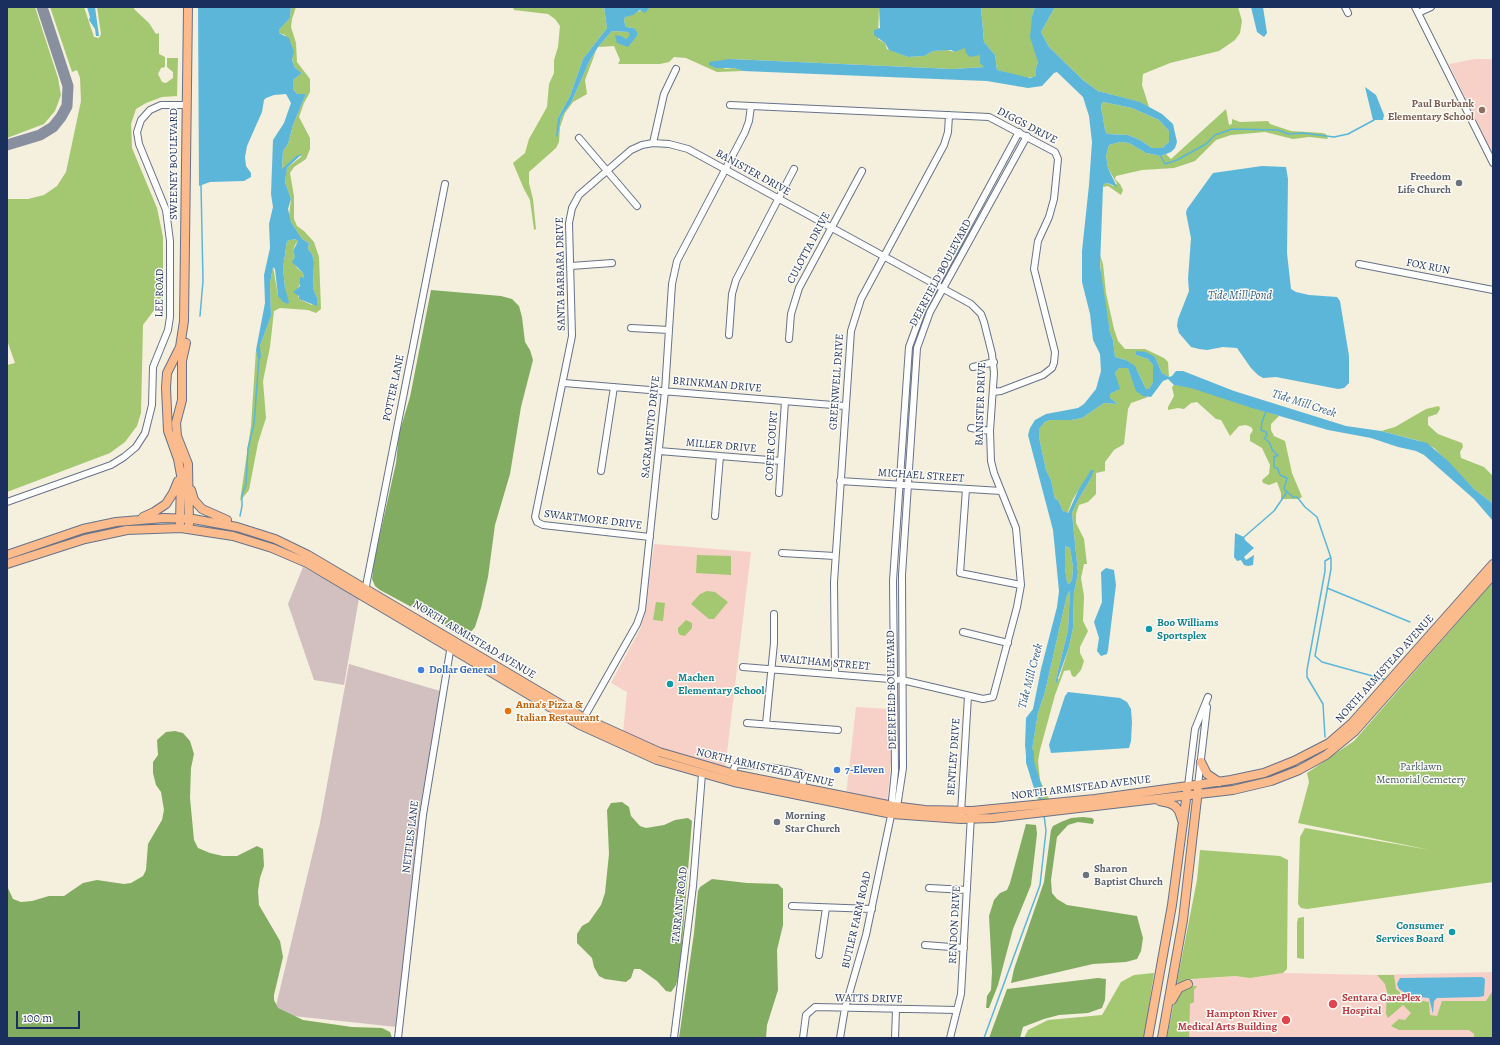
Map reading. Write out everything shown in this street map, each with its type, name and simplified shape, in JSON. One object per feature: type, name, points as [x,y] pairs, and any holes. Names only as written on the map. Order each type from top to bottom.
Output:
[{"type":"main road","name":"SWEENEY BOULEVARD","points":[[188,7],[185,105],[184,321],[180,347],[168,370],[166,380],[168,431],[181,475],[183,519],[190,529]]},
{"type":"main road","name":"SWEENEY BOULEVARD","points":[[181,528],[189,483],[188,464],[176,427],[176,417],[182,400],[182,361],[187,336],[184,321]]},
{"type":"main road","points":[[132,520],[154,512],[166,504],[176,487],[179,464]]},
{"type":"main road","points":[[189,483],[194,500],[202,509],[244,528]]},
{"type":"main road","name":"NORTH ARMISTEAD AVENUE","points":[[7,555],[82,529],[132,520],[183,519],[244,528],[275,539],[308,555],[364,593]]},
{"type":"main road","points":[[205,531],[220,528],[224,524]]},
{"type":"main road","name":"NORTH ARMISTEAD AVENUE","points":[[7,564],[100,535],[139,529],[181,528],[233,536],[272,548],[364,593],[582,721],[642,754],[702,774],[892,810],[925,810],[961,815],[1150,800],[1226,791],[1263,783],[1299,770],[1321,758],[1346,739],[1370,716],[1493,575]]},
{"type":"main road","name":"NORTH ARMISTEAD AVENUE","points":[[1051,808],[1250,777],[1278,768],[1318,750],[1341,734],[1367,707],[1493,564]]},
{"type":"main road","name":"NORTH ARMISTEAD AVENUE","points":[[582,721],[659,752],[732,773],[892,810]]},
{"type":"main road","points":[[1201,762],[1207,774],[1219,782]]},
{"type":"main road","points":[[1162,1038],[1183,920],[1198,785]]},
{"type":"main road","points":[[1148,1038],[1169,928],[1188,786]]},
{"type":"main road","points":[[1189,869],[1195,844],[1200,804],[1207,796],[1226,791]]},
{"type":"main road","points":[[1150,800],[1169,803],[1175,806],[1181,815],[1183,825]]},
{"type":"main road","points":[[1165,1038],[1172,999],[1179,988],[1188,984]]},
{"type":"street","points":[[1345,7],[1348,13]]},
{"type":"street","points":[[1431,7],[1417,10],[1493,164]]},
{"type":"street","points":[[653,143],[664,94],[676,69]]},
{"type":"street","name":"LEE ROAD","points":[[7,502],[111,465],[136,447],[145,433],[152,405],[153,367],[168,330],[170,317],[170,240],[166,210],[139,144],[137,132],[141,120],[150,110],[161,105],[185,105]]},
{"type":"street","name":"DIGGS DRIVE","points":[[730,105],[989,117],[1053,150],[1058,159],[1054,200],[1038,242],[1034,264],[1035,277],[1054,352],[1054,363],[1052,368],[1043,375],[1001,391],[993,392]]},
{"type":"street","name":"SACRAMENTO DRIVE","points":[[582,721],[637,624],[642,610],[665,391],[672,284],[677,261],[745,132],[749,121],[751,106]]},
{"type":"street","name":"GREENWELL DRIVE","points":[[835,674],[833,600],[835,556],[849,344],[854,319],[861,299],[944,145],[948,132],[948,115]]},
{"type":"street","name":"DEERFIELD BOULEVARD","points":[[892,810],[895,771],[893,581],[909,347],[917,321],[1019,132]]},
{"type":"street","name":"DEERFIELD BOULEVARD","points":[[892,810],[898,801],[903,768],[901,593],[917,348],[924,323],[1027,136]]},
{"type":"street","points":[[579,138],[637,206]]},
{"type":"street","name":"BANISTER DRIVE","points":[[653,143],[682,147],[725,169],[936,284],[971,304],[981,314],[994,362],[990,431],[991,461],[1016,528],[1021,585],[996,692]]},
{"type":"street","name":"SANTA BARBARA DRIVE","points":[[536,520],[535,513],[564,382],[572,336],[569,223],[572,208],[579,195],[632,150],[642,144],[653,143]]},
{"type":"street","points":[[728,335],[732,294],[736,280],[794,169]]},
{"type":"street","name":"CULOTTA DRIVE","points":[[789,340],[791,314],[799,288],[862,172]]},
{"type":"street","name":"POTTER LANE","points":[[364,593],[446,184]]},
{"type":"street","points":[[571,266],[612,263]]},
{"type":"street","name":"FOX RUN","points":[[1359,264],[1493,290]]},
{"type":"street","points":[[631,328],[669,330]]},
{"type":"street","points":[[973,367],[994,362]]},
{"type":"street","name":"BRINKMAN DRIVE","points":[[564,382],[845,406]]},
{"type":"street","points":[[601,471],[614,387]]},
{"type":"street","name":"COFER COURT","points":[[779,493],[785,401]]},
{"type":"street","points":[[971,428],[990,431]]},
{"type":"street","name":"MILLER DRIVE","points":[[659,451],[781,461]]},
{"type":"street","points":[[715,516],[720,456]]},
{"type":"street","name":"MICHAEL STREET","points":[[840,481],[908,484],[1001,491]]},
{"type":"street","points":[[966,489],[960,573],[1021,585]]},
{"type":"street","name":"SWARTMORE DRIVE","points":[[536,520],[539,523],[552,526],[650,537]]},
{"type":"street","points":[[782,553],[835,556]]},
{"type":"street","points":[[766,724],[774,643],[774,614]]},
{"type":"street","points":[[963,632],[1008,643]]},
{"type":"street","name":"NETTLES LANE","points":[[398,1038],[423,815],[451,644]]},
{"type":"street","name":"WALTHAM STREET","points":[[743,667],[895,679],[968,696],[989,699],[993,697],[996,692]]},
{"type":"street","name":"BENTLEY DRIVE","points":[[961,815],[968,696]]},
{"type":"street","points":[[1188,786],[1195,728],[1208,697],[1198,785]]},
{"type":"street","points":[[747,723],[838,730]]},
{"type":"street","points":[[732,773],[736,764],[778,768],[800,773],[804,776],[802,788]]},
{"type":"street","name":"TARRANT ROAD","points":[[674,1038],[692,893],[702,774]]},
{"type":"street","name":"BUTLER FARM ROAD","points":[[840,1038],[845,1008],[866,935],[892,810]]},
{"type":"street","name":"RENDON DRIVE","points":[[950,1038],[961,994],[971,815]]},
{"type":"street","points":[[929,888],[967,890]]},
{"type":"street","points":[[792,906],[872,908]]},
{"type":"street","points":[[819,955],[826,908]]},
{"type":"street","points":[[925,945],[964,948]]},
{"type":"street","name":"WATTS DRIVE","points":[[803,1038],[806,1015],[815,1007],[957,1010]]},
{"type":"street","points":[[896,1009],[896,1038]]},
{"type":"shaded area","name":"Paul Burbank Elementary School","points":[[1475,59],[1493,59],[1493,156],[1449,64]]},
{"type":"shaded area","points":[[654,544],[751,552],[725,769],[681,756],[623,733],[627,692],[611,683],[640,629],[646,609]]},
{"type":"shaded area","points":[[303,567],[359,598],[344,685],[314,680],[288,604]]},
{"type":"shaded area","points":[[349,664],[440,691],[427,772],[397,1027],[274,1014],[320,823]]},
{"type":"shaded area","points":[[856,707],[891,709],[892,751],[887,803],[846,795]]},
{"type":"shaded area","name":"Sentara CarePlex Hospital","points":[[1493,972],[1493,1038],[1167,1038],[1178,985],[1185,980],[1235,976],[1250,978],[1283,973],[1377,975]]},
{"type":"green space","points":[[7,7],[35,7],[58,78],[61,95],[55,111],[44,124],[7,138]]},
{"type":"green space","points":[[50,7],[84,7],[94,37],[99,38],[101,34],[97,7],[133,7],[149,23],[156,34],[159,33],[159,54],[165,57],[165,67],[161,68],[158,74],[162,82],[166,83],[173,78],[173,72],[167,67],[167,58],[178,58],[177,96],[162,97],[146,103],[136,109],[131,124],[132,148],[157,208],[163,237],[163,298],[143,325],[141,413],[137,426],[125,442],[110,453],[7,492],[7,365],[15,363],[7,340],[7,199],[28,199],[44,195],[57,186],[66,172],[81,101],[80,78],[77,70],[72,72]]},
{"type":"green space","points":[[291,7],[296,7],[291,27],[296,43],[297,62],[310,79],[310,92],[299,117],[310,138],[310,149],[306,159],[294,167],[290,173],[294,196],[294,219],[297,226],[314,242],[319,257],[321,309],[316,313],[308,310],[280,308],[274,311],[270,347],[263,381],[266,418],[258,443],[249,490],[240,501],[251,426],[256,350],[258,358],[260,358],[260,346],[271,316],[270,283],[273,266],[278,296],[285,288],[283,268],[287,241],[295,239],[298,241],[293,251],[295,256],[293,260],[297,268],[303,273],[304,278],[297,289],[299,299],[312,305],[317,298],[313,288],[314,262],[312,254],[308,249],[309,243],[302,239],[291,222],[289,216],[291,199],[285,182],[287,168],[302,156],[296,156],[282,170],[283,151],[288,144],[293,125],[306,94],[297,94],[293,89],[293,80],[302,73],[295,68],[285,35],[279,33],[279,30],[290,18]]},
{"type":"green space","points":[[513,7],[604,7],[607,28],[583,59],[570,96],[558,118],[558,136],[561,117],[571,103],[589,62],[596,51],[585,80],[587,94],[573,102],[565,113],[560,127],[559,142],[556,148],[529,172],[529,183],[533,199],[536,229],[534,230],[530,200],[513,163],[525,153],[529,139],[547,107],[549,84],[554,73],[554,60],[558,47],[560,26],[555,19],[548,14],[514,10]]},
{"type":"green space","points":[[650,7],[879,7],[878,39],[885,43],[887,49],[908,57],[924,56],[933,51],[947,50],[955,52],[965,47],[980,55],[980,62],[984,67],[953,69],[730,59],[724,69],[734,68],[743,71],[717,72],[686,58],[674,57],[669,62],[660,64],[618,64],[620,60],[614,46],[598,47],[612,31],[628,32],[631,35],[626,39],[630,45],[631,41],[637,36],[634,28],[626,27],[624,21],[625,17]]},
{"type":"green space","points":[[981,7],[1035,7],[1032,16],[1038,62],[1036,68],[1037,74],[1035,77],[1024,78],[997,70],[995,55],[984,42]]},
{"type":"green space","points":[[1055,7],[1238,7],[1242,21],[1240,33],[1235,40],[1219,51],[1170,63],[1143,74],[1142,85],[1149,107],[1139,102],[1098,91],[1083,80],[1049,47],[1041,32]]},
{"type":"green space","points":[[1103,102],[1132,108],[1159,120],[1169,131],[1169,142],[1162,148],[1152,148],[1140,140],[1128,135],[1107,134],[1101,105]]},
{"type":"green space","points":[[1226,109],[1229,125],[1232,124],[1232,119],[1240,122],[1268,121],[1270,124],[1291,131],[1326,134],[1328,139],[1309,137],[1293,139],[1265,132],[1231,135],[1216,140],[1195,161],[1174,168],[1142,170],[1116,176],[1115,179],[1123,190],[1121,195],[1108,186],[1103,187],[1104,184],[1108,183],[1113,186],[1117,184],[1108,168],[1106,156],[1109,145],[1120,142],[1129,143],[1146,153],[1161,156],[1166,154],[1171,159]]},
{"type":"green space","points":[[1100,255],[1103,264],[1106,293],[1118,341],[1125,349],[1145,349],[1164,358],[1168,362],[1169,377],[1162,373],[1155,357],[1136,355],[1148,359],[1153,365],[1153,382],[1149,389],[1146,389],[1137,370],[1126,360],[1115,357],[1101,281]]},
{"type":"green space","points":[[431,290],[501,296],[512,299],[519,306],[525,342],[530,350],[533,360],[521,407],[510,474],[495,525],[488,577],[481,608],[475,627],[466,638],[459,636],[428,616],[380,590],[375,586],[372,579],[374,561],[396,463],[399,434],[410,397]]},
{"type":"green space","points":[[1119,368],[1128,368],[1137,391],[1148,397],[1131,403],[1128,409],[1124,444],[1114,450],[1105,462],[1105,471],[1096,473],[1096,494],[1088,502],[1079,505],[1076,514],[1076,523],[1084,539],[1087,564],[1084,564],[1081,578],[1084,596],[1083,621],[1088,631],[1080,647],[1080,653],[1084,661],[1081,670],[1075,677],[1072,676],[1070,670],[1064,671],[1055,695],[1038,761],[1040,780],[1049,799],[1038,800],[1026,756],[1025,746],[1030,761],[1038,713],[1045,692],[1067,595],[1070,591],[1068,630],[1056,679],[1059,679],[1069,647],[1073,628],[1074,593],[1078,573],[1072,513],[1090,480],[1091,471],[1073,499],[1067,514],[1063,511],[1058,500],[1055,499],[1051,480],[1046,470],[1039,437],[1039,429],[1045,422],[1050,420],[1071,420],[1082,418],[1104,403],[1118,404],[1110,398],[1110,394],[1118,390],[1115,373]]},
{"type":"green space","points":[[1174,385],[1191,387],[1279,416],[1271,424],[1271,430],[1274,436],[1285,441],[1292,473],[1302,497],[1299,499],[1281,499],[1281,493],[1277,482],[1269,485],[1263,483],[1262,480],[1269,474],[1270,465],[1262,448],[1250,441],[1250,435],[1253,430],[1251,427],[1246,425],[1239,426],[1230,436],[1221,420],[1216,419],[1197,402],[1191,403],[1184,409],[1178,408],[1168,410],[1174,396],[1172,387]]},
{"type":"green space","points":[[1439,406],[1440,409],[1437,414],[1428,417],[1428,425],[1438,434],[1462,443],[1463,447],[1460,452],[1461,458],[1484,467],[1493,476],[1493,504],[1474,489],[1434,448],[1420,441],[1381,431],[1395,427],[1426,409]]},
{"type":"green space","points":[[1065,546],[1070,548],[1073,567],[1072,580],[1069,584],[1067,582],[1065,568]]},
{"type":"green space","points":[[697,555],[731,556],[731,575],[696,573]]},
{"type":"green space","name":"Parklawn Memorial Cemetery","points":[[1493,582],[1493,882],[1307,909],[1301,908],[1298,904],[1300,837],[1305,828],[1430,850],[1298,823],[1309,782],[1307,773],[1354,741]]},
{"type":"green space","points":[[707,591],[715,592],[728,602],[714,619],[709,619],[691,604],[700,594]]},
{"type":"green space","points":[[656,602],[665,603],[663,621],[653,620]]},
{"type":"green space","points":[[686,620],[692,623],[692,628],[685,636],[680,635],[678,628]]},
{"type":"green space","points":[[175,731],[183,733],[190,741],[194,754],[191,768],[190,798],[194,840],[198,848],[223,856],[237,856],[257,846],[263,849],[264,866],[258,891],[259,905],[280,941],[283,957],[274,995],[274,1000],[278,1008],[303,1020],[352,1027],[382,1028],[390,1032],[392,1038],[7,1038],[7,886],[13,899],[21,902],[32,901],[49,896],[64,896],[83,883],[97,880],[124,884],[131,883],[143,876],[146,870],[148,844],[162,820],[164,810],[161,792],[156,785],[153,773],[153,762],[158,755],[157,740],[166,732]]},
{"type":"green space","points":[[622,802],[629,807],[631,816],[640,826],[646,828],[664,825],[675,820],[688,818],[692,821],[680,968],[676,985],[671,992],[666,991],[657,981],[640,969],[634,969],[631,978],[626,982],[605,979],[599,976],[594,967],[592,958],[577,943],[577,934],[582,926],[589,922],[601,905],[605,893],[609,854],[607,810],[611,803]]},
{"type":"green space","points":[[1071,818],[1092,818],[1094,820],[1093,824],[1078,822],[1068,825],[1057,837],[1051,880],[1052,893],[1057,899],[1067,905],[1137,916],[1143,938],[1141,951],[1137,959],[1126,962],[1093,964],[1011,983],[1014,969],[1044,882],[1051,830],[1053,826],[1061,822]]},
{"type":"green space","points":[[1026,824],[1036,825],[1037,834],[1031,885],[1013,929],[998,985],[989,1008],[986,1008],[987,996],[991,990],[992,972],[989,916],[994,900],[1000,893],[1007,890],[1010,883]]},
{"type":"green space","points":[[1200,850],[1280,856],[1288,860],[1287,969],[1283,973],[1250,978],[1235,976],[1192,979],[1185,980],[1178,985],[1177,982],[1197,880]]},
{"type":"green space","points":[[712,879],[747,883],[778,884],[783,889],[783,925],[777,950],[778,990],[767,1025],[766,1038],[679,1038],[694,933],[698,891],[700,887]]},
{"type":"green space","points":[[1304,917],[1304,959],[1297,958],[1297,923],[1298,918]]},
{"type":"green space","points":[[1154,973],[1144,1038],[1024,1038],[1028,1030],[1048,1020],[1102,1015],[1121,982],[1134,975]]},
{"type":"green space","points":[[1377,975],[1394,975],[1396,989],[1402,994],[1404,1000],[1413,999],[1429,1002],[1430,1015],[1437,1016],[1442,1001],[1486,1001],[1493,990],[1493,1038],[1474,1038],[1474,1034],[1469,1030],[1399,1030],[1391,1026],[1399,1019],[1405,1020],[1411,1013],[1403,1005],[1388,1018],[1386,1014],[1387,992],[1385,984]]},
{"type":"green space","points":[[1098,978],[1106,979],[1105,1000],[1102,1008],[1088,1013],[1059,1015],[1044,1019],[1023,1027],[1020,1038],[989,1038],[1007,989]]},
{"type":"green space","points":[[1190,986],[1197,986],[1194,990],[1194,1002],[1190,1004],[1189,1038],[1167,1038],[1175,997],[1182,990]]},
{"type":"water","points":[[87,7],[95,7],[99,36],[96,36],[95,29],[89,20],[90,17]]},
{"type":"water","points":[[198,7],[291,7],[290,18],[279,30],[279,33],[289,38],[294,52],[292,59],[295,68],[302,73],[293,80],[293,89],[297,94],[306,94],[293,125],[288,144],[283,151],[282,169],[296,156],[302,154],[287,168],[285,182],[291,199],[288,209],[291,222],[302,239],[309,243],[308,249],[312,254],[314,262],[313,288],[317,298],[317,306],[299,299],[299,296],[293,292],[300,286],[300,277],[304,278],[303,273],[292,262],[295,256],[293,251],[298,241],[295,239],[287,241],[283,268],[285,288],[289,302],[288,304],[283,302],[278,296],[275,269],[273,267],[270,283],[271,316],[260,346],[261,358],[258,359],[256,350],[265,303],[264,275],[270,248],[269,224],[273,207],[271,194],[273,140],[284,123],[291,103],[286,94],[274,95],[264,100],[262,112],[247,146],[245,157],[246,166],[251,173],[251,177],[244,181],[210,182],[199,186]]},
{"type":"water","points":[[604,7],[650,7],[645,13],[640,10],[633,15],[625,17],[624,21],[626,27],[634,28],[637,32],[637,36],[628,47],[617,43],[615,35],[626,39],[630,35],[628,32],[612,31],[598,47],[589,62],[571,103],[561,117],[558,136],[556,137],[558,118],[570,96],[583,59],[607,28]]},
{"type":"water","points":[[879,7],[981,7],[984,42],[995,55],[997,70],[1030,78],[1036,76],[1038,62],[1030,37],[1032,16],[1035,7],[1055,7],[1041,32],[1049,47],[1083,80],[1098,91],[1140,102],[1162,114],[1173,124],[1177,142],[1175,148],[1171,152],[1161,156],[1146,153],[1129,143],[1120,142],[1109,145],[1106,156],[1108,168],[1117,187],[1108,183],[1104,184],[1103,187],[1100,266],[1115,357],[1126,360],[1135,366],[1146,389],[1149,389],[1153,382],[1153,365],[1148,359],[1136,355],[1136,351],[1146,352],[1155,357],[1162,373],[1169,377],[1176,371],[1183,371],[1234,391],[1346,426],[1381,431],[1427,443],[1448,461],[1474,489],[1492,503],[1493,521],[1474,499],[1424,455],[1416,451],[1371,438],[1328,430],[1252,408],[1191,388],[1174,385],[1168,379],[1163,381],[1151,397],[1143,396],[1136,391],[1128,368],[1119,368],[1115,373],[1120,389],[1110,394],[1110,398],[1118,404],[1104,403],[1082,418],[1071,420],[1050,420],[1045,422],[1039,429],[1039,437],[1046,470],[1051,480],[1055,499],[1058,500],[1063,511],[1068,513],[1079,489],[1091,470],[1094,470],[1072,513],[1078,573],[1074,593],[1073,628],[1069,647],[1056,684],[1068,630],[1070,591],[1067,595],[1045,692],[1038,713],[1030,762],[1025,746],[1026,718],[1033,709],[1041,669],[1057,607],[1059,591],[1053,530],[1028,435],[1035,420],[1046,414],[1078,408],[1084,404],[1096,389],[1101,371],[1100,354],[1093,340],[1090,314],[1082,282],[1082,251],[1092,142],[1089,116],[1083,97],[1057,72],[1054,73],[1042,86],[1028,88],[987,81],[743,71],[734,68],[716,68],[709,65],[709,62],[730,59],[953,69],[984,67],[980,63],[980,55],[970,57],[966,53],[965,48],[955,52],[951,50],[933,51],[924,56],[908,57],[889,50],[885,43],[874,35],[874,30],[880,28]],"holes":[[[1103,102],[1132,108],[1159,120],[1169,131],[1169,142],[1162,148],[1152,148],[1140,140],[1128,135],[1107,134],[1101,105]],[[1065,546],[1070,548],[1073,567],[1072,580],[1069,584],[1067,582],[1065,568]]]},
{"type":"water","points":[[1251,7],[1263,7],[1267,33],[1264,37],[1257,32]]},
{"type":"water","points":[[1365,87],[1376,95],[1384,115],[1383,120],[1373,120]]},
{"type":"water","name":"Tide Mill Pond","points":[[1262,166],[1286,167],[1288,179],[1287,253],[1291,289],[1296,292],[1309,295],[1337,297],[1340,301],[1349,356],[1349,383],[1344,388],[1338,389],[1276,377],[1263,378],[1251,368],[1237,348],[1223,347],[1207,350],[1191,347],[1179,333],[1177,326],[1178,319],[1189,291],[1188,279],[1191,238],[1186,213],[1187,209],[1213,173]]},
{"type":"water","points":[[1235,533],[1244,537],[1245,540],[1254,548],[1244,557],[1246,560],[1254,555],[1253,565],[1244,565],[1241,560],[1237,561],[1234,557]]},
{"type":"water","points":[[1106,568],[1114,570],[1116,585],[1108,650],[1107,654],[1101,656],[1097,651],[1099,638],[1094,622],[1102,602],[1101,572]]},
{"type":"water","points":[[1068,692],[1120,698],[1127,702],[1131,709],[1132,722],[1129,748],[1051,753],[1049,745],[1065,696]]},
{"type":"water","points":[[1482,977],[1485,979],[1484,996],[1437,998],[1434,1001],[1433,1014],[1429,998],[1409,996],[1406,998],[1405,993],[1399,989],[1397,984],[1400,978]]},
{"type":"waterway","points":[[1160,155],[1165,164],[1177,160],[1206,144],[1215,135],[1232,129],[1278,130],[1289,134],[1303,133],[1334,137],[1348,134],[1374,120]]},
{"type":"waterway","points":[[200,316],[203,281],[201,185]]},
{"type":"waterway","points":[[240,516],[242,495],[246,484],[248,448],[254,424],[259,358]]},
{"type":"waterway","points":[[1266,411],[1261,430],[1266,432],[1267,436],[1264,438],[1269,442],[1273,451],[1278,455],[1274,457],[1274,467],[1278,469],[1280,475],[1287,478],[1284,489],[1293,497],[1297,497],[1305,507],[1317,517],[1331,558],[1331,569],[1315,656],[1322,662],[1387,680]]},
{"type":"waterway","points":[[1244,537],[1274,511],[1287,492]]},
{"type":"waterway","points":[[1325,737],[1323,704],[1307,677],[1307,670],[1325,571],[1325,561],[1330,558]]},
{"type":"waterway","points":[[1327,588],[1410,622]]},
{"type":"waterway","name":"Tide Mill Creek","points":[[1030,753],[1030,762],[1040,794]]},
{"type":"waterway","name":"Tide Mill Creek","points":[[1040,794],[1041,801]]},
{"type":"waterway","name":"Tide Mill Creek","points":[[984,1038],[1040,885],[1046,831],[1044,815]]},
{"type":"taxiway","points":[[7,145],[40,135],[53,127],[67,106],[68,86],[42,7]]},
{"type":"place","name":"Paul Burbank Elementary School","points":[[1482,110]]},
{"type":"place","name":"Freedom Life Church","points":[[1459,183]]},
{"type":"place","name":"Boo Williams Sportsplex","points":[[1149,629]]},
{"type":"place","name":"Dollar General","points":[[421,670]]},
{"type":"place","name":"Machen Elementary School","points":[[670,684]]},
{"type":"place","name":"Anna's Pizza & Italian Restaurant","points":[[508,711]]},
{"type":"place","name":"7-Eleven","points":[[837,770]]},
{"type":"place","name":"Morning Star Church","points":[[777,822]]},
{"type":"place","name":"Sharon Baptist Church","points":[[1086,875]]},
{"type":"place","name":"Consumer Services Board","points":[[1452,932]]},
{"type":"place","name":"Sentara CarePlex Hospital","points":[[1333,1004]]},
{"type":"place","name":"Hampton River Medical Arts Building","points":[[1286,1020]]}]
